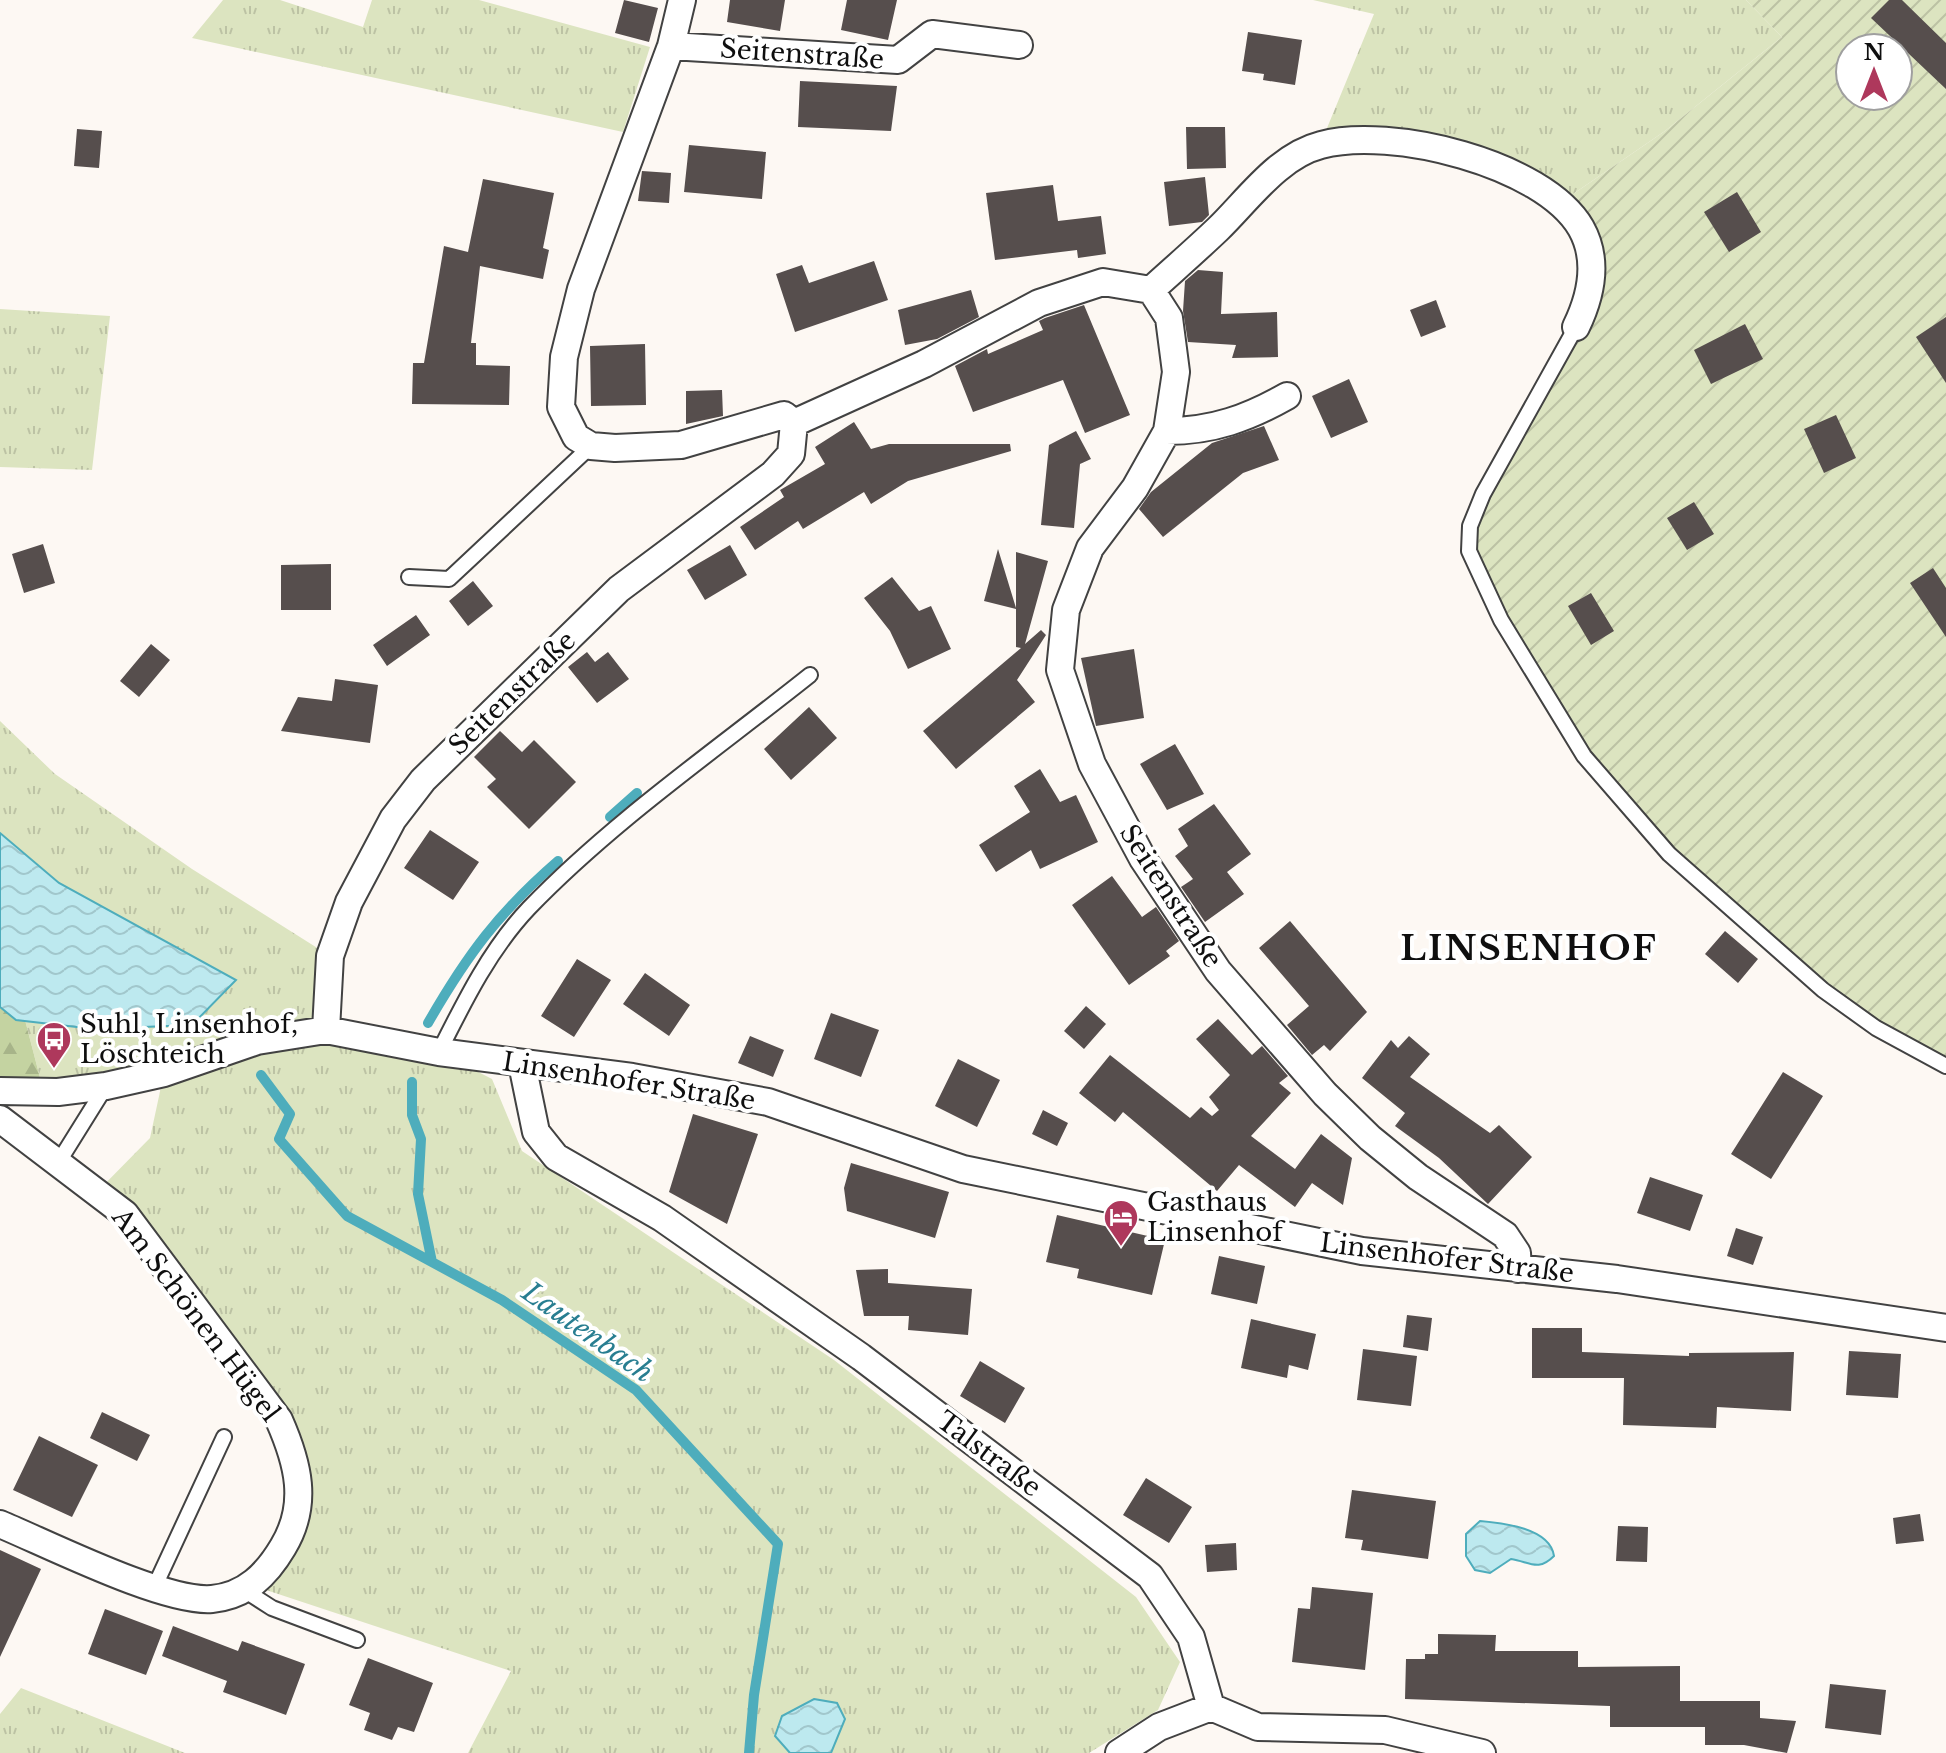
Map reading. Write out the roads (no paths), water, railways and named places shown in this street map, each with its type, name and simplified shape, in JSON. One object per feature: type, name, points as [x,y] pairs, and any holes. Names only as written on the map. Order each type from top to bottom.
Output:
[{"type":"street","points":[[682,0],[671,46],[581,289],[564,357],[561,407],[576,437],[591,446],[681,445],[784,415],[794,423],[924,364],[1039,303],[1103,282],[1151,290],[1169,318],[1176,372],[1167,431],[1196,431],[1224,425],[1287,396]]},
{"type":"street","name":"Seitenstraße","points":[[671,46],[898,60],[932,34],[1019,45]]},
{"type":"street","points":[[1151,290],[1272,174],[1303,152],[1320,145],[1368,138],[1411,142],[1475,159],[1531,184],[1560,203],[1581,229],[1592,265],[1588,302],[1576,327]]},
{"type":"street","name":"Seitenstraße","points":[[326,1030],[330,956],[349,902],[393,819],[415,790],[510,692],[619,589],[773,474],[791,454],[794,423]]},
{"type":"street","name":"Seitenstraße","points":[[1167,431],[1135,488],[1090,548],[1066,610],[1060,670],[1092,764],[1143,859],[1218,971],[1325,1094],[1370,1138],[1418,1177],[1505,1235],[1517,1253],[1518,1269]]},
{"type":"street","name":"Linsenhofer Straße","points":[[0,1091],[58,1092],[106,1086],[164,1073],[257,1041],[326,1030],[439,1052],[632,1077],[768,1102],[978,1173],[1362,1251],[1617,1279],[1946,1328]]},
{"type":"street","name":"Talstraße","points":[[522,1064],[536,1132],[556,1157],[662,1218],[861,1357],[1150,1576],[1191,1637],[1211,1707]]},
{"type":"street","name":"Am Schönen Hügel","points":[[0,1119],[125,1214],[279,1420],[292,1449],[300,1487],[299,1513],[266,1574],[244,1590]]},
{"type":"street","points":[[0,1524],[154,1588],[213,1599],[244,1590]]},
{"type":"street","points":[[1119,1753],[1159,1727],[1211,1707],[1258,1727],[1385,1730],[1482,1753]]},
{"type":"lane","points":[[1576,327],[1483,494],[1470,526],[1469,551],[1501,620],[1584,756],[1669,854],[1823,990],[1876,1028],[1946,1066]]},
{"type":"lane","points":[[409,577],[449,579],[591,446]]},
{"type":"lane","points":[[439,1052],[495,953],[528,910],[603,841],[810,675]]},
{"type":"lane","points":[[58,1163],[106,1086]]},
{"type":"lane","name":"Am Schönen Hügel","points":[[154,1588],[224,1437]]},
{"type":"lane","points":[[244,1590],[272,1608],[357,1640]]},
{"type":"water","points":[[0,833],[59,883],[236,980],[192,1025],[94,1029],[16,1020],[0,1007]]},
{"type":"water","points":[[1480,1521],[1535,1533],[1551,1547],[1554,1556],[1538,1565],[1511,1559],[1490,1573],[1475,1570],[1466,1556],[1466,1534]]},
{"type":"water","points":[[814,1699],[837,1703],[845,1719],[831,1753],[790,1753],[775,1736],[782,1716]]},
{"type":"waterway","points":[[610,817],[637,793]]},
{"type":"waterway","points":[[428,1023],[456,976],[501,917],[558,861]]},
{"type":"waterway","name":"Lautenbach","points":[[261,1075],[290,1114],[279,1139],[347,1216],[502,1300],[636,1390],[778,1544],[754,1695],[749,1753]]},
{"type":"waterway","points":[[412,1082],[412,1115],[421,1139],[418,1194],[432,1262]]},
{"type":"place","name":"Suhl, Linsenhof, Löschteich","points":[[54,1070]]},
{"type":"place","name":"Gasthaus Linsenhof","points":[[1121,1248]]},
{"type":"district","name":"LINSENHOF","points":[[1529,948]]}]
